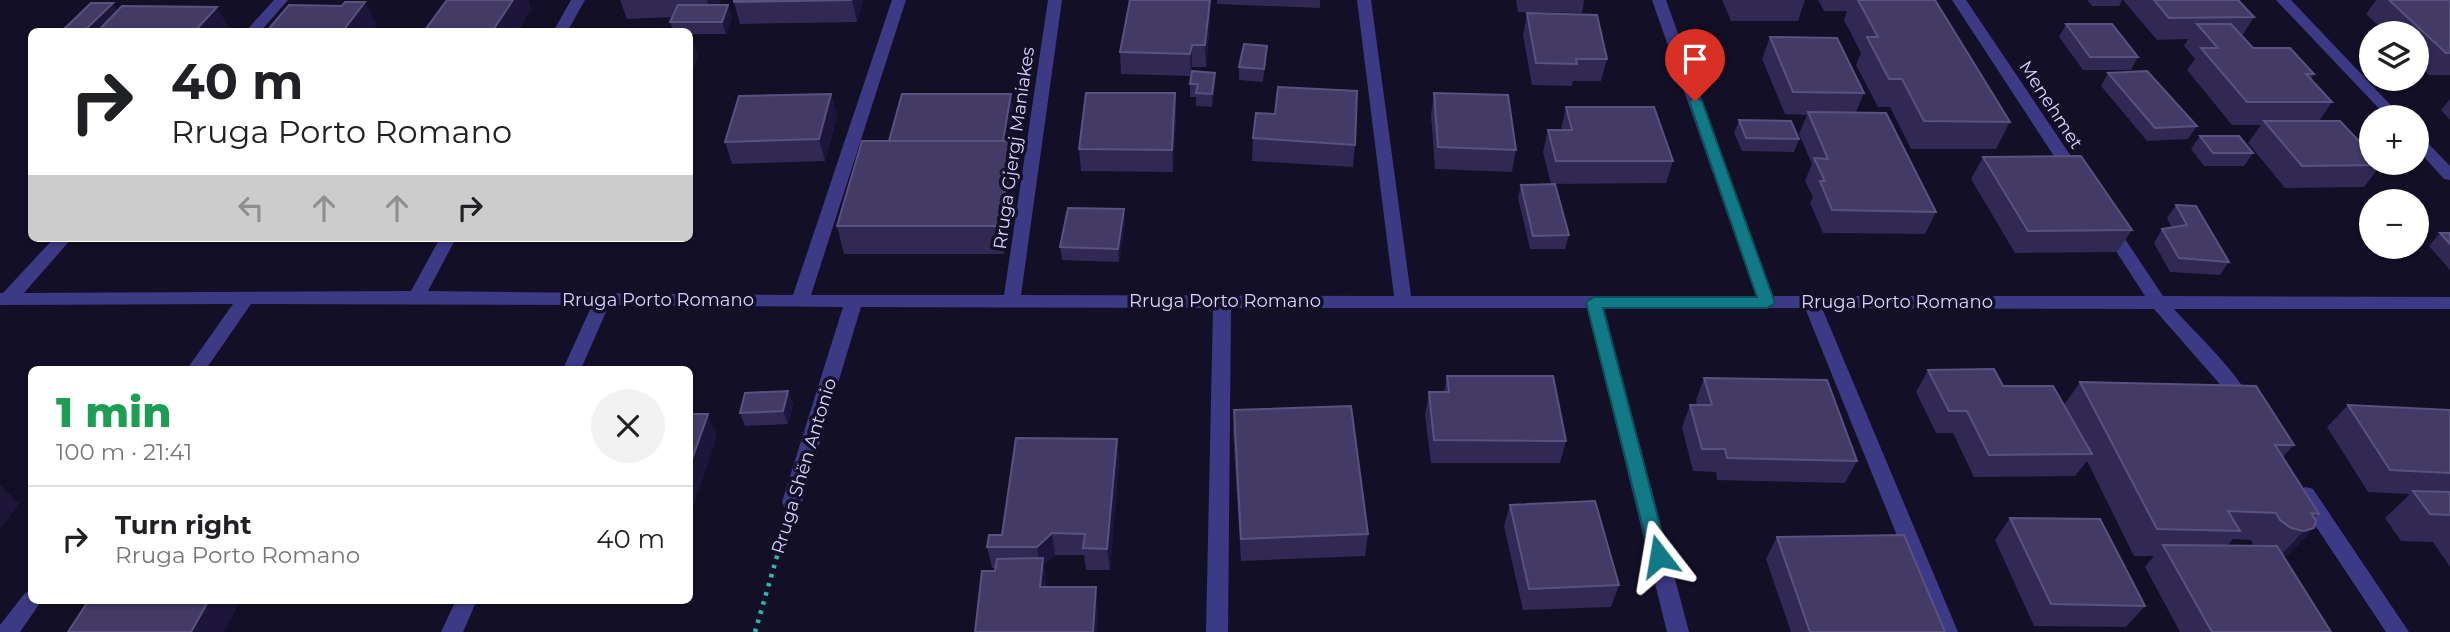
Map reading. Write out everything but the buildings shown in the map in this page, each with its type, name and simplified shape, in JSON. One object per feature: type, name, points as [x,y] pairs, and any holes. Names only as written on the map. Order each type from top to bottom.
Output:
[{"type":"street","points":[[256,28],[281,0]]},
{"type":"street","points":[[562,28],[578,0]]},
{"type":"street","points":[[800,301],[899,0]]},
{"type":"street","name":"Rruga Gjergj Maniakes","points":[[1012,301],[1055,0]]},
{"type":"street","points":[[1364,0],[1403,302]]},
{"type":"street","points":[[1659,0],[1767,303]]},
{"type":"street","name":"Menehmet","points":[[1959,0],[2081,185]]},
{"type":"street","points":[[2283,0],[2384,105]]},
{"type":"street","points":[[2429,153],[2450,175]]},
{"type":"street","points":[[2104,220],[2157,301],[2231,384],[2254,418]]},
{"type":"street","points":[[4,300],[60,242]]},
{"type":"street","points":[[416,297],[446,242]]},
{"type":"street","name":"Rruga Porto Romano","points":[[4,300],[416,297],[800,301],[2450,303]]},
{"type":"street","points":[[198,366],[245,300]]},
{"type":"street","points":[[573,366],[603,300]]},
{"type":"street","name":"Rruga Shën Antonio","points":[[792,502],[854,301]]},
{"type":"street","points":[[1217,632],[1222,301]]},
{"type":"street","points":[[1594,302],[1678,632]]},
{"type":"street","points":[[1811,303],[1947,632]]},
{"type":"street","points":[[2292,475],[2398,632]]},
{"type":"street","points":[[8,632],[28,604]]},
{"type":"street","points":[[452,632],[465,604]]},
{"type":"path","name":"Rruga Shën Antonio","points":[[755,632],[792,502]]},
{"type":"route","points":[[1659,556],[1594,302],[1767,303],[1695,101]]}]
